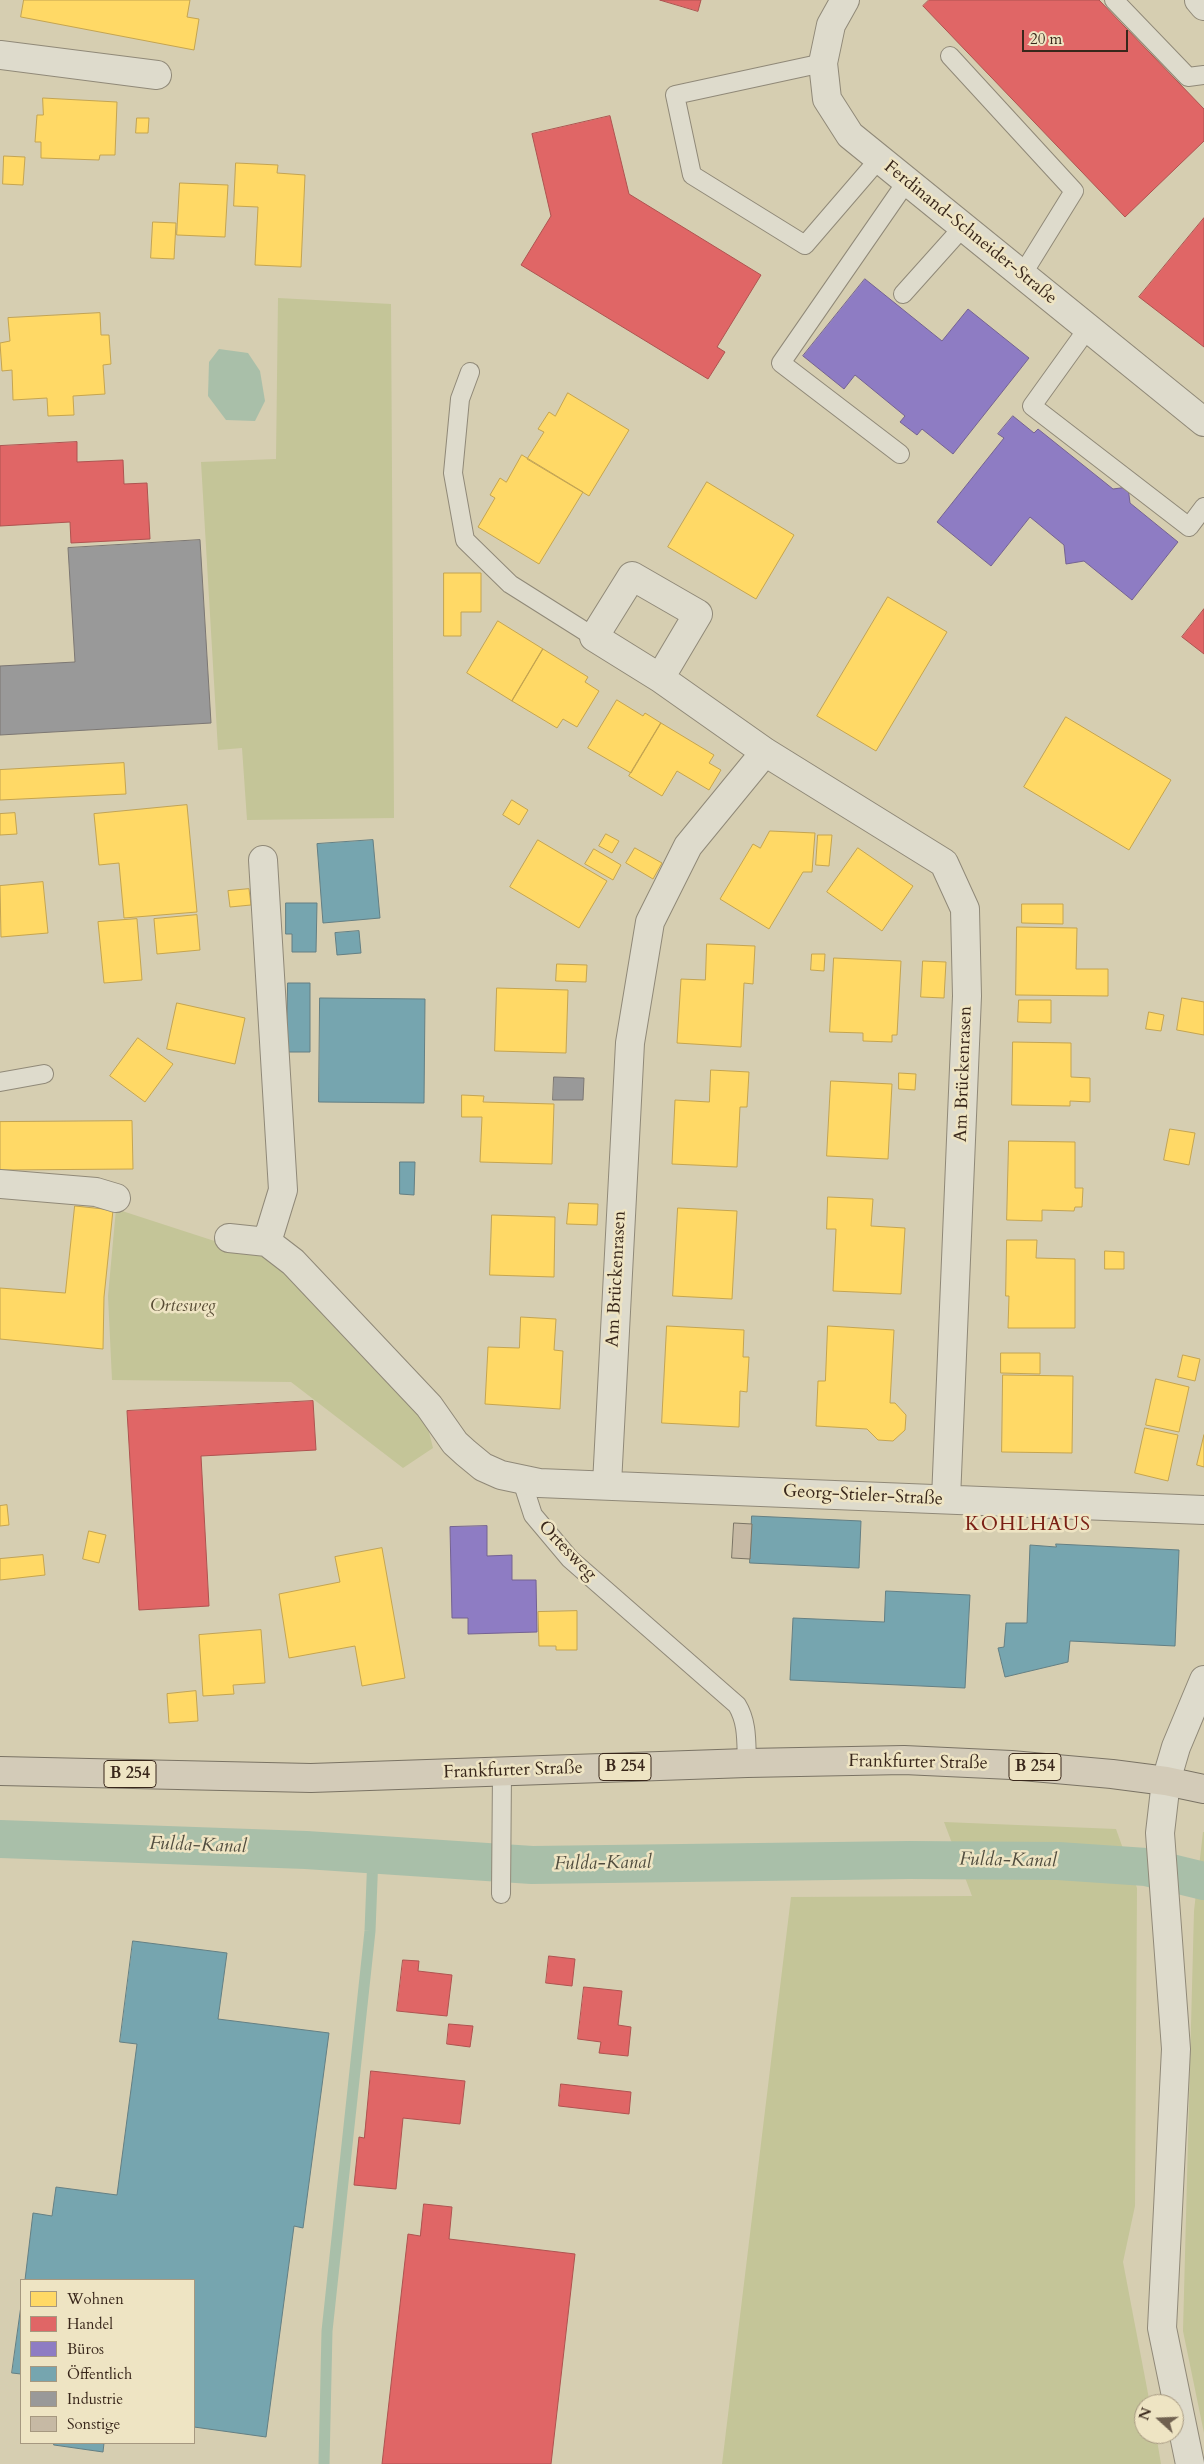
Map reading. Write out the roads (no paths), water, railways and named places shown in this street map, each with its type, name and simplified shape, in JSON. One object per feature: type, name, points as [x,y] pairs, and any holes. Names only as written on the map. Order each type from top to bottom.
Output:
[{"type":"main road","name":"Frankfurter Straße","points":[[0,1771],[311,1778],[747,1763],[914,1761],[1027,1767],[1166,1781],[1204,1789]]},
{"type":"street","points":[[1199,0],[1204,6]]},
{"type":"street","name":"Ferdinand-Schneider-Straße","points":[[842,1],[831,25],[823,63],[827,100],[850,136],[1204,422]]},
{"type":"street","points":[[0,55],[157,75]]},
{"type":"street","points":[[594,637],[632,576],[698,614],[660,678]]},
{"type":"street","name":"Am Brückenrasen","points":[[594,637],[660,678],[765,752],[944,863],[965,909],[967,996],[946,1499]]},
{"type":"street","name":"Am Brückenrasen","points":[[607,1484],[630,1043],[650,922],[688,846],[765,752]]},
{"type":"street","points":[[263,860],[283,1190],[267,1242]]},
{"type":"street","points":[[0,1184],[96,1192],[116,1198]]},
{"type":"street","points":[[229,1238],[267,1242],[316,1285],[429,1406],[456,1443],[466,1453],[483,1467],[522,1481]]},
{"type":"street","name":"Georg-Stieler-Straße","points":[[522,1481],[1204,1510]]},
{"type":"street","points":[[1190,2464],[1162,2328],[1176,2049],[1160,1833],[1166,1781],[1176,1748],[1204,1680]]},
{"type":"lane","points":[[1114,0],[1188,78],[1204,74]]},
{"type":"lane","points":[[950,56],[1074,191],[1022,275]]},
{"type":"lane","points":[[823,63],[675,96],[692,175],[805,245],[879,159]]},
{"type":"lane","points":[[900,454],[781,363],[907,182]]},
{"type":"lane","points":[[903,294],[963,227]]},
{"type":"lane","points":[[1088,328],[1032,406],[1189,527],[1204,507]]},
{"type":"lane","points":[[470,372],[460,399],[454,473],[465,540],[510,584],[594,637]]},
{"type":"lane","points":[[0,1082],[44,1074]]},
{"type":"lane","name":"Ortesweg","points":[[522,1481],[533,1515],[570,1558],[737,1706],[743,1716],[746,1727],[747,1763]]},
{"type":"lane","points":[[501,1894],[502,1772]]},
{"type":"waterway","name":"Fulda-Kanal","points":[[0,1839],[306,1850],[532,1865],[909,1860],[1058,1861],[1146,1867],[1204,1881]]},
{"type":"waterway","points":[[324,2464],[327,2331],[370,1931],[373,1855]]},
{"type":"district","name":"KOHLHAUS","points":[[1028,1525]]}]
